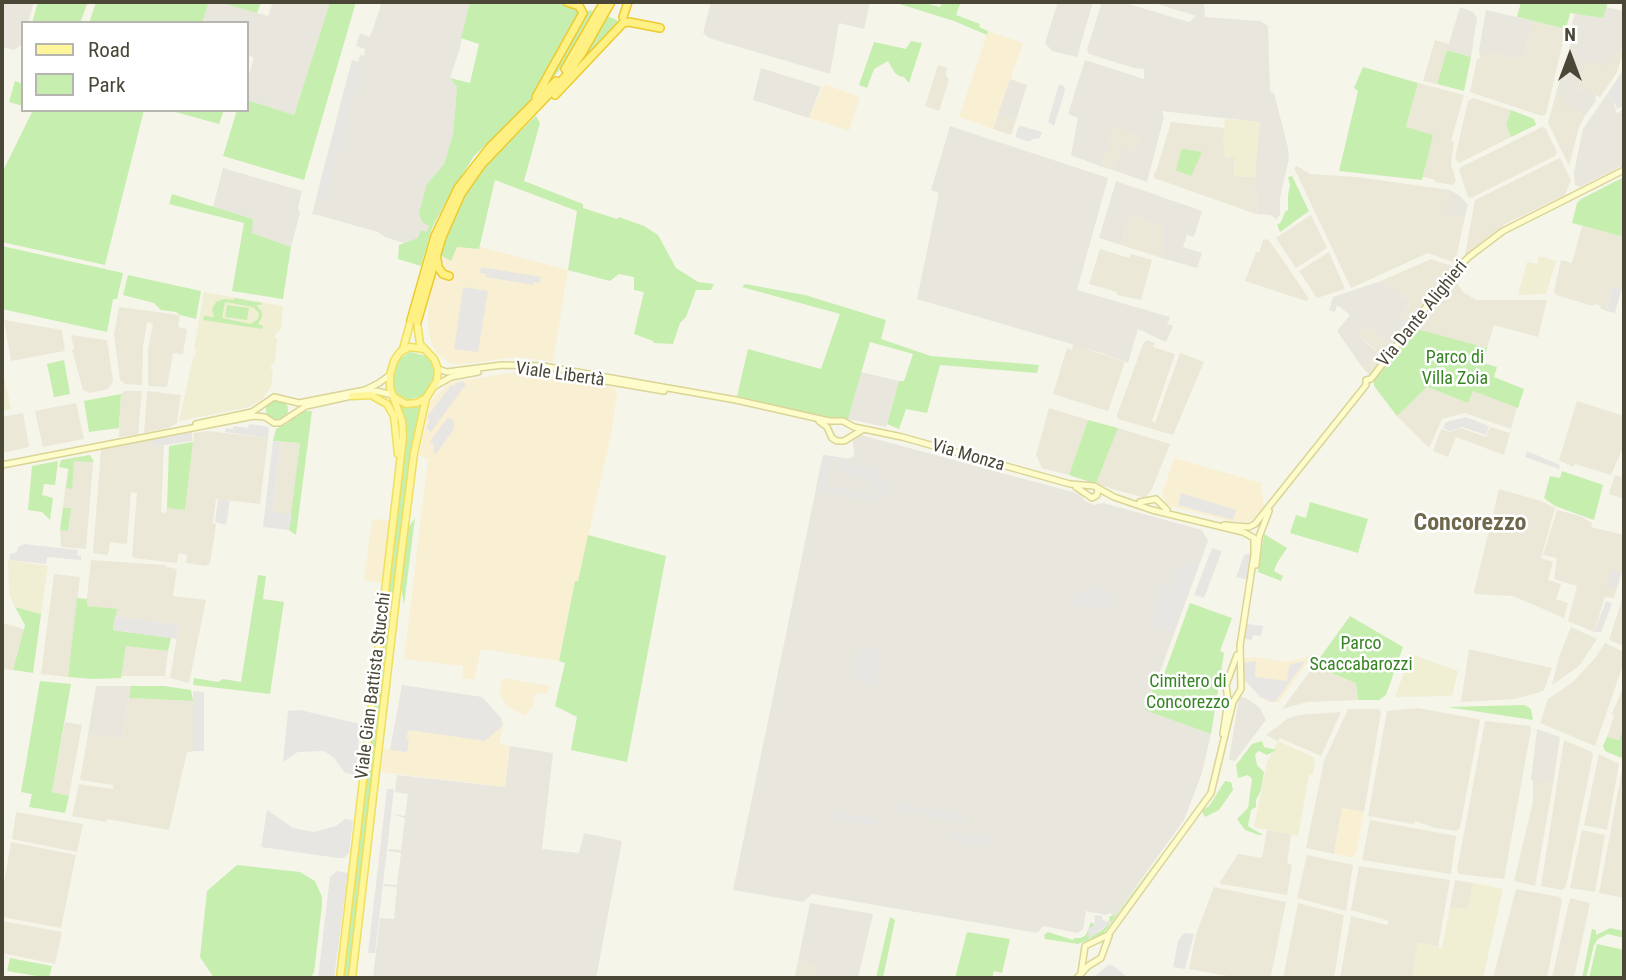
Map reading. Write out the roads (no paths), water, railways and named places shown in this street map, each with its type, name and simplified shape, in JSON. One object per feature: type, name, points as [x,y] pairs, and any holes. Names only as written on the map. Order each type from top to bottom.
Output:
[{"type":"highway","points":[[527,111],[552,72],[583,13],[579,6],[567,2]]},
{"type":"highway","points":[[414,321],[435,236],[451,201],[478,161],[561,75],[604,2]]},
{"type":"highway","points":[[414,321],[452,212],[470,180],[537,109],[578,60],[611,2]]},
{"type":"highway","points":[[619,28],[620,16],[628,2]]},
{"type":"highway","points":[[537,109],[570,82],[619,28],[629,22],[660,28]]},
{"type":"highway","points":[[436,255],[438,267],[443,274],[449,276]]},
{"type":"main road","name":"Via Dante Alighieri","points":[[1252,525],[1368,383],[1452,273],[1490,239],[1530,216],[1624,170]]},
{"type":"main road","points":[[182,429],[252,412],[277,397],[299,403],[374,386],[390,375],[396,356],[403,349],[414,321]]},
{"type":"main road","points":[[414,321],[418,338],[438,369]]},
{"type":"main road","points":[[403,349],[424,349]]},
{"type":"main road","name":"Viale Libertà","points":[[438,369],[452,372],[493,366],[530,365],[688,392]]},
{"type":"main road","name":"Viale Libertà","points":[[435,386],[454,376],[495,369],[525,368],[647,389],[688,392]]},
{"type":"main road","name":"Viale Gian Battista Stucchi","points":[[352,978],[414,453],[426,398],[435,386],[438,369]]},
{"type":"main road","name":"Viale Gian Battista Stucchi","points":[[340,978],[400,472],[403,429],[389,384],[390,375]]},
{"type":"main road","points":[[2,465],[254,416],[277,423],[306,406],[376,391],[393,395],[399,401],[410,404],[426,398]]},
{"type":"main road","points":[[688,392],[835,422],[843,421],[849,426],[849,437]]},
{"type":"main road","points":[[352,396],[375,397],[384,401],[391,410],[400,472]]},
{"type":"main road","points":[[267,418],[264,410],[268,401]]},
{"type":"main road","points":[[287,419],[291,410],[288,401]]},
{"type":"main road","points":[[803,415],[821,422],[836,441],[843,441],[867,429]]},
{"type":"main road","points":[[829,431],[835,422]]},
{"type":"main road","name":"Via Monza","points":[[849,426],[1070,484],[1090,486]]},
{"type":"main road","name":"Via Monza","points":[[1070,484],[1086,493]]},
{"type":"main road","points":[[1114,496],[1090,498],[1086,493],[1090,486],[1152,509],[1254,537]]},
{"type":"main road","points":[[1096,496],[1097,489]]},
{"type":"main road","points":[[1133,502],[1156,500],[1166,510],[1215,523],[1252,525],[1261,529]]},
{"type":"main road","points":[[1150,501],[1152,509]]},
{"type":"main road","points":[[1152,509],[1158,509],[1160,504]]},
{"type":"main road","name":"Via Dante Alighieri","points":[[1254,537],[1261,529],[1271,505]]},
{"type":"main road","points":[[1221,752],[1228,701],[1227,685],[1240,644],[1250,588],[1254,537],[1252,525]]},
{"type":"main road","points":[[1079,976],[1085,946],[1105,937],[1119,921],[1207,800],[1214,786],[1236,694],[1241,690],[1240,644]]},
{"type":"main road","points":[[1227,685],[1235,679],[1240,683]]},
{"type":"main road","points":[[1227,685],[1230,694],[1236,694]]},
{"type":"main road","points":[[1079,976],[1101,958],[1102,951],[1119,921]]},
{"type":"main road","points":[[1093,943],[1099,945],[1102,951]]},
{"type":"main road","points":[[1083,956],[1086,961],[1093,963]]},
{"type":"district","name":"Concorezzo","points":[[1470,524]]},
{"type":"park label","name":"Parco di Villa Zoia","points":[[1455,368]]},
{"type":"park label","name":"Parco Scaccabarozzi","points":[[1361,654]]},
{"type":"park label","name":"Cimitero di Concorezzo","points":[[1188,692]]}]
